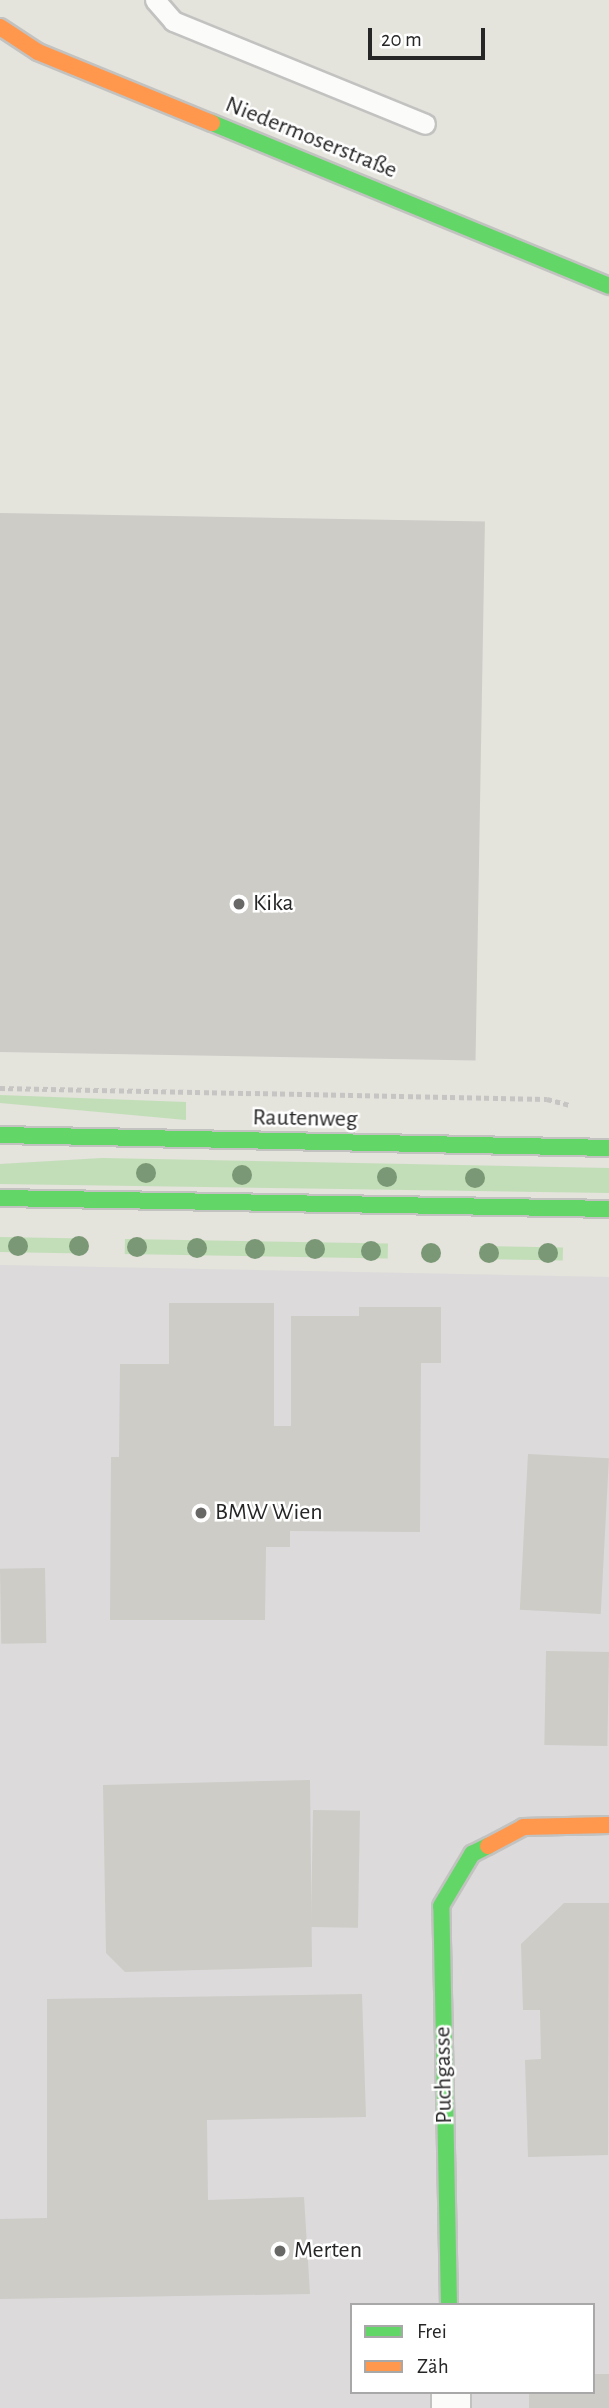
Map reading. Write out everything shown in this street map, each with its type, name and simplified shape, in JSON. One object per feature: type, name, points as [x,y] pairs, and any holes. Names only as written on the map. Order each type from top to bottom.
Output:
[{"type":"street","name":"Niedermoserstraße","points":[[0,27],[38,52],[609,286]]},
{"type":"street","name":"Rautenweg","points":[[0,1135],[609,1148]]},
{"type":"street","points":[[0,1198],[609,1209]]},
{"type":"street","name":"Puchgasse","points":[[449,2303],[441,1906],[472,1854],[523,1827],[609,1825]]},
{"type":"lane","points":[[155,0],[173,21],[425,124]]},
{"type":"path","points":[[0,1088],[547,1099],[572,1106]]},
{"type":"shaded area","points":[[0,1265],[609,1277],[609,2408],[0,2408]]},
{"type":"green space","points":[[0,1095],[186,1102],[186,1120],[0,1103]]},
{"type":"green space","points":[[102,1158],[609,1168],[609,1193],[0,1184],[0,1164]]},
{"type":"green space","points":[[0,1237],[84,1238],[84,1253],[0,1252]]},
{"type":"green space","points":[[125,1239],[388,1244],[388,1259],[125,1254]]},
{"type":"green space","points":[[480,1246],[563,1247],[563,1260],[480,1259]]},
{"type":"building","name":"Kika","points":[[0,513],[485,521],[476,1060],[0,1052]]},
{"type":"building","points":[[169,1303],[274,1303],[274,1426],[291,1426],[291,1316],[359,1316],[359,1307],[441,1307],[441,1363],[421,1363],[420,1532],[290,1531],[290,1547],[266,1547],[265,1620],[110,1620],[111,1457],[119,1457],[120,1364],[169,1364]]},
{"type":"building","points":[[528,1454],[609,1458],[601,1614],[520,1610]]},
{"type":"building","points":[[45,1568],[46,1643],[1,1644],[0,1569]]},
{"type":"building","points":[[546,1651],[609,1652],[607,1746],[544,1745]]},
{"type":"building","points":[[310,1780],[312,1967],[125,1972],[106,1953],[103,1785]]},
{"type":"building","points":[[313,1810],[360,1811],[358,1928],[311,1927]]},
{"type":"building","points":[[564,1903],[609,1903],[608,2155],[528,2157],[525,2060],[541,2059],[540,2010],[523,2010],[521,1944]]},
{"type":"building","points":[[362,1994],[366,2117],[207,2120],[208,2200],[304,2197],[310,2294],[0,2299],[0,2219],[47,2218],[47,1999]]},
{"type":"building","points":[[595,2374],[609,2374],[609,2408],[529,2408],[529,2394],[595,2394]]},
{"type":"traffic: fast","points":[[212,123],[609,286]]},
{"type":"traffic: fast","points":[[0,1135],[609,1148]]},
{"type":"traffic: fast","points":[[0,1198],[609,1209]]},
{"type":"traffic: fast","points":[[449,2303],[441,1906],[472,1854],[488,1846]]},
{"type":"traffic: slow","points":[[0,27],[38,52],[212,123]]},
{"type":"traffic: slow","points":[[488,1846],[523,1827],[609,1825]]},
{"type":"place","name":"Kika","points":[[239,904]]},
{"type":"place","name":"BMW Wien","points":[[201,1513]]},
{"type":"place","name":"Merten","points":[[280,2251]]}]
